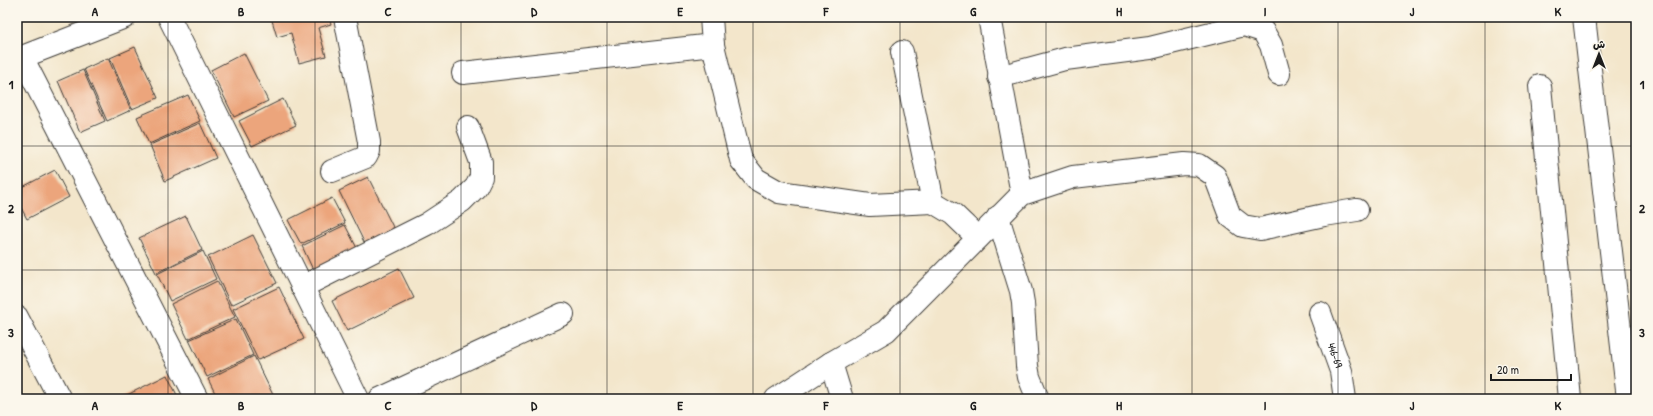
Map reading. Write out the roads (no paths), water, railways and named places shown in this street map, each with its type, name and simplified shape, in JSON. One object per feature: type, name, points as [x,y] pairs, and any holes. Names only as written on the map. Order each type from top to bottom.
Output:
[{"type":"street","points":[[125,17],[91,23],[20,58],[197,399]]},
{"type":"street","points":[[168,17],[358,399]]},
{"type":"street","points":[[332,171],[366,157],[369,151],[369,142],[346,17]]},
{"type":"street","points":[[710,17],[714,45],[741,160],[756,179],[779,192],[870,205],[933,202],[954,214],[978,238]]},
{"type":"street","points":[[989,17],[1022,194]]},
{"type":"street","points":[[1584,17],[1628,399]]},
{"type":"street","points":[[999,77],[1065,59],[1150,48],[1244,25],[1263,31],[1271,45],[1279,74]]},
{"type":"street","points":[[463,73],[714,45]]},
{"type":"street","points":[[902,52],[933,202]]},
{"type":"street","points":[[1540,86],[1570,399]]},
{"type":"street","points":[[302,287],[426,224],[462,201],[476,187],[480,176],[480,162],[468,127]]},
{"type":"street","points":[[776,399],[831,363],[886,331],[1022,194],[1073,177],[1184,164],[1199,165],[1215,176],[1230,216],[1243,226],[1260,229],[1324,215],[1357,210]]},
{"type":"street","points":[[998,217],[1021,291],[1027,366],[1029,377],[1038,399]]},
{"type":"street","name":"446-69","points":[[1320,313],[1341,371],[1345,399]]},
{"type":"street","points":[[380,399],[563,314]]},
{"type":"street","points":[[17,317],[60,399]]},
{"type":"street","points":[[831,363],[842,399]]}]
